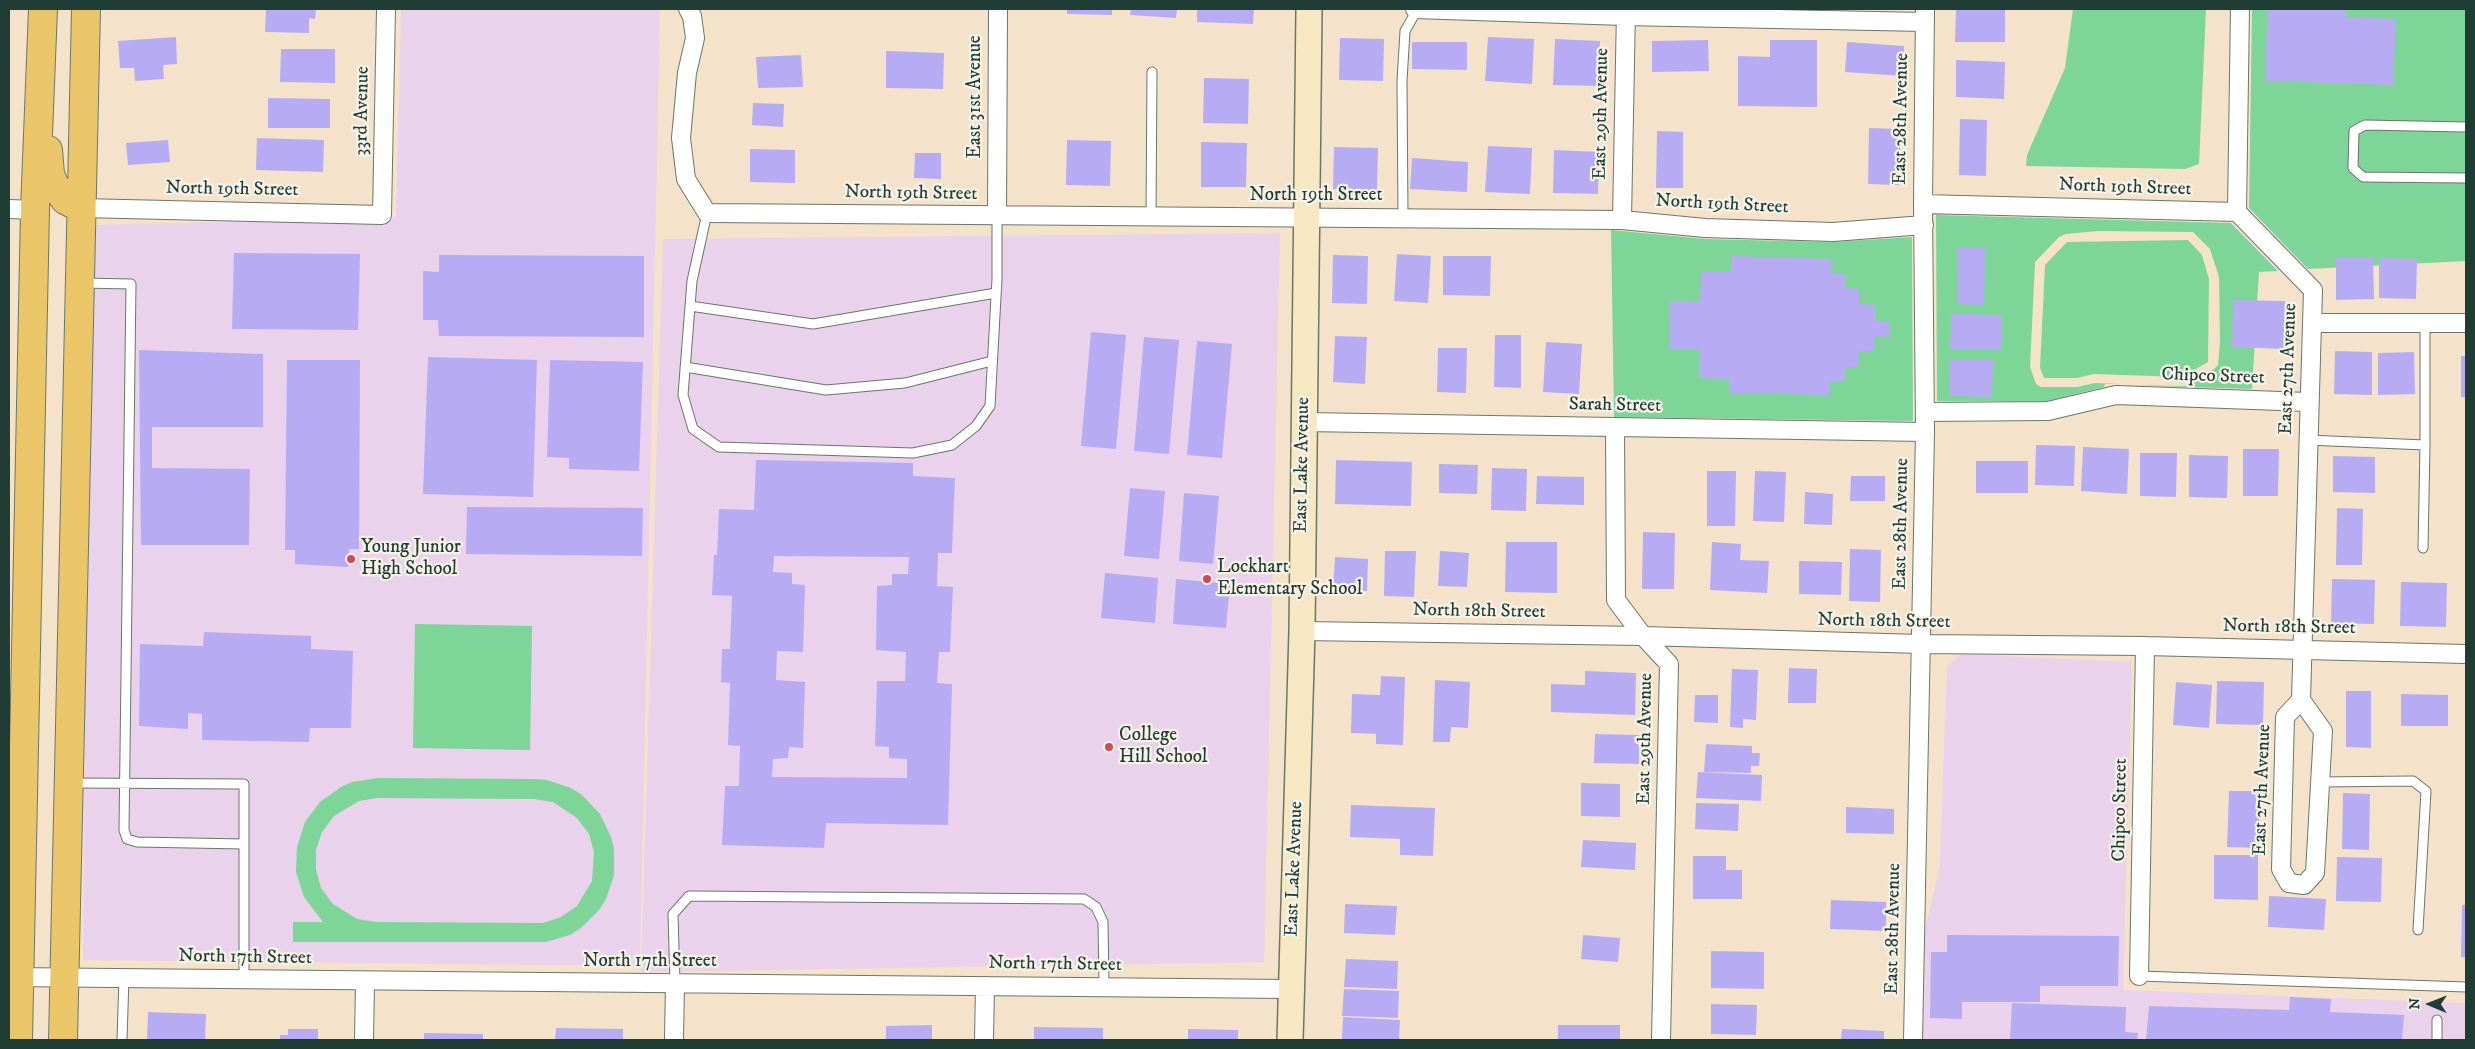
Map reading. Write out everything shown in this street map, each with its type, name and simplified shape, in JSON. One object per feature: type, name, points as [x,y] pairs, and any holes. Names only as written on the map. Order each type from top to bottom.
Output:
[{"type":"main road","points":[[18,1040],[14,977],[18,595],[43,9]]},
{"type":"main road","points":[[63,1040],[86,9]]},
{"type":"main road","points":[[40,77],[48,116],[50,174],[65,200],[81,208]]},
{"type":"street","name":"33rd Avenue","points":[[382,215],[386,9]]},
{"type":"street","points":[[688,9],[692,16],[695,38],[687,73],[681,138],[686,179],[707,213]]},
{"type":"street","name":"East 31st Avenue","points":[[997,216],[998,9]]},
{"type":"street","name":"East Lake Avenue","points":[[1290,1040],[1302,631],[1308,9]]},
{"type":"street","points":[[1416,9],[1625,13],[1925,15]]},
{"type":"street","points":[[2237,212],[2240,9]]},
{"type":"street","name":"East 29th Avenue","points":[[1622,220],[1625,13]]},
{"type":"street","name":"East 28th Avenue","points":[[1913,1040],[1925,432],[1923,204],[1925,15]]},
{"type":"street","name":"North 19th Street","points":[[1923,204],[2237,212]]},
{"type":"street","name":"North 19th Street","points":[[81,208],[382,215]]},
{"type":"street","points":[[9,209],[35,210]]},
{"type":"street","name":"East 27th Avenue","points":[[2237,212],[2312,290],[2313,323],[2308,402],[2301,700],[2323,731],[2315,873],[2304,885],[2288,882],[2281,869],[2285,717],[2301,700]]},
{"type":"street","name":"North 19th Street","points":[[707,213],[997,216],[1307,216],[1622,220],[1705,228],[1833,232],[1924,225]]},
{"type":"street","points":[[2313,323],[2466,323]]},
{"type":"street","name":"Chipco Street","points":[[1925,412],[2048,411],[2116,395],[2308,402]]},
{"type":"street","name":"Sarah Street","points":[[1304,422],[1925,432]]},
{"type":"street","name":"East 29th Avenue","points":[[1615,427],[1616,600],[1643,636],[1669,664],[1661,1040]]},
{"type":"street","name":"North 18th Street","points":[[1302,631],[1643,636],[1921,644],[2302,649],[2466,654]]},
{"type":"street","name":"Chipco Street","points":[[2140,976],[2145,646]]},
{"type":"street","name":"North 17th Street","points":[[14,977],[64,976],[365,982],[1291,989]]},
{"type":"street","points":[[364,1040],[365,982]]},
{"type":"street","points":[[674,1040],[675,984]]},
{"type":"street","points":[[984,1040],[985,986]]},
{"type":"lane","points":[[1403,217],[1402,81],[1405,31],[1416,9]]},
{"type":"lane","points":[[1151,216],[1152,72]]},
{"type":"lane","points":[[2466,127],[2365,125],[2354,131],[2353,168],[2363,177],[2466,178]]},
{"type":"lane","points":[[707,213],[692,281],[683,395],[693,429],[719,447],[913,453],[952,445],[976,426],[990,406],[997,279],[997,216]]},
{"type":"lane","points":[[80,283],[131,284],[124,830],[127,839],[137,842],[244,844]]},
{"type":"lane","points":[[690,306],[813,324],[996,293]]},
{"type":"lane","points":[[2423,548],[2425,445],[2424,323]]},
{"type":"lane","points":[[685,368],[826,390],[905,383],[992,361]]},
{"type":"lane","points":[[2307,440],[2425,445]]},
{"type":"lane","points":[[2320,782],[2413,782],[2426,790],[2418,930]]},
{"type":"lane","points":[[68,783],[244,784],[244,980]]},
{"type":"lane","points":[[675,984],[673,914],[689,896],[1084,899],[1096,907],[1103,922],[1104,987]]},
{"type":"lane","points":[[2140,976],[2466,987]]},
{"type":"lane","points":[[122,1040],[124,977]]},
{"type":"lane","points":[[2437,1020],[2437,1040]]},
{"type":"shaded area","points":[[401,9],[660,9],[640,966],[83,960],[89,225],[396,218]]},
{"type":"shaded area","points":[[1280,233],[1264,962],[641,972],[663,239]]},
{"type":"shaded area","points":[[1961,654],[2132,662],[2123,990],[2466,1003],[2466,1040],[1923,1040],[1925,930],[1940,865],[1947,666]]},
{"type":"green space","points":[[2073,9],[2206,9],[2199,164],[2185,169],[2026,166],[2027,155],[2065,68]]},
{"type":"green space","points":[[2252,9],[2466,9],[2466,261],[2308,269],[2249,208]]},
{"type":"green space","points":[[1936,215],[2231,223],[2278,271],[2259,272],[2252,389],[2125,385],[2185,386],[2218,365],[2220,342],[2219,277],[2210,249],[2193,232],[2098,231],[2066,234],[2059,237],[2035,262],[2030,367],[2036,384],[2041,387],[2077,387],[2095,383],[2119,384],[2105,384],[2104,387],[2047,401],[1937,401]]},
{"type":"green space","points":[[1611,230],[1705,239],[1832,242],[1912,237],[1913,421],[1614,417]]},
{"type":"green space","points":[[2188,240],[2202,255],[2209,279],[2208,362],[2182,377],[2094,374],[2077,378],[2044,378],[2040,368],[2045,265],[2067,242]]},
{"type":"green space","points":[[415,624],[532,626],[530,750],[413,748]]},
{"type":"green space","points":[[378,778],[534,779],[547,780],[571,788],[582,795],[600,814],[611,837],[614,849],[614,875],[606,899],[599,910],[581,928],[570,935],[546,942],[293,942],[293,922],[323,922],[304,897],[296,872],[297,847],[305,822],[320,802],[341,787],[352,782]],"holes":[[[377,798],[534,799],[553,802],[577,818],[589,834],[594,852],[592,881],[577,906],[561,917],[543,923],[376,922],[357,919],[333,904],[321,888],[316,869],[316,850],[322,832],[334,816],[359,801]]]},
{"type":"building","points":[[266,9],[316,9],[315,19],[309,18],[309,33],[265,32]]},
{"type":"building","points":[[1067,9],[1112,9],[1112,15],[1067,14]]},
{"type":"building","points":[[1131,9],[1177,9],[1176,18],[1130,15]]},
{"type":"building","points":[[1197,9],[1254,9],[1253,24],[1197,22]]},
{"type":"building","points":[[1956,9],[2005,9],[2005,42],[1955,42]]},
{"type":"building","points":[[2268,9],[2346,9],[2346,17],[2396,19],[2393,85],[2265,81]]},
{"type":"building","points":[[176,37],[177,64],[163,65],[164,79],[135,81],[134,68],[120,68],[118,41]]},
{"type":"building","points":[[1488,37],[1534,39],[1532,84],[1485,81]]},
{"type":"building","points":[[1340,38],[1384,39],[1383,81],[1339,80]]},
{"type":"building","points":[[1555,39],[1600,41],[1599,86],[1553,85]]},
{"type":"building","points":[[1708,40],[1709,71],[1652,72],[1652,41]]},
{"type":"building","points":[[1770,40],[1817,40],[1817,107],[1738,106],[1738,56],[1770,57]]},
{"type":"building","points":[[1412,42],[1467,42],[1467,70],[1412,69]]},
{"type":"building","points":[[1847,42],[1904,46],[1903,76],[1845,72]]},
{"type":"building","points":[[281,49],[335,49],[335,83],[280,82]]},
{"type":"building","points":[[886,51],[944,53],[943,89],[886,88]]},
{"type":"building","points":[[801,55],[803,87],[758,88],[756,57]]},
{"type":"building","points":[[1956,60],[2005,62],[2004,99],[1956,97]]},
{"type":"building","points":[[1204,78],[1249,79],[1248,124],[1203,123]]},
{"type":"building","points":[[268,98],[330,99],[330,128],[268,128]]},
{"type":"building","points":[[753,103],[784,104],[783,127],[752,125]]},
{"type":"building","points":[[1960,119],[1987,120],[1986,176],[1959,175]]},
{"type":"building","points":[[1869,128],[1901,129],[1899,185],[1868,184]]},
{"type":"building","points":[[1657,131],[1683,132],[1683,188],[1656,188]]},
{"type":"building","points":[[257,138],[324,140],[323,172],[256,170]]},
{"type":"building","points":[[168,140],[170,162],[128,165],[126,143]]},
{"type":"building","points":[[1067,140],[1111,141],[1110,186],[1066,185]]},
{"type":"building","points":[[1201,142],[1247,143],[1246,187],[1201,187]]},
{"type":"building","points":[[1488,146],[1532,148],[1530,194],[1485,192]]},
{"type":"building","points":[[1334,147],[1378,148],[1377,190],[1333,189]]},
{"type":"building","points":[[750,149],[795,150],[795,183],[750,182]]},
{"type":"building","points":[[1554,150],[1599,152],[1598,194],[1553,193]]},
{"type":"building","points":[[915,153],[941,153],[941,179],[914,178]]},
{"type":"building","points":[[1412,158],[1468,162],[1467,192],[1410,189]]},
{"type":"building","points":[[1958,248],[1985,248],[1984,305],[1957,304]]},
{"type":"building","points":[[234,253],[360,254],[358,330],[232,329]]},
{"type":"building","points":[[1397,254],[1431,256],[1428,303],[1394,301]]},
{"type":"building","points":[[439,255],[644,256],[644,337],[439,336],[438,320],[423,320],[423,271],[439,272]]},
{"type":"building","points":[[1333,255],[1368,256],[1367,304],[1332,303]]},
{"type":"building","points":[[1443,256],[1491,256],[1490,296],[1443,295]]},
{"type":"building","points":[[1732,256],[1831,259],[1831,273],[1846,274],[1846,288],[1859,289],[1859,304],[1876,305],[1876,321],[1890,322],[1889,337],[1875,336],[1874,351],[1859,351],[1858,367],[1845,367],[1844,382],[1830,381],[1829,395],[1729,393],[1729,379],[1699,378],[1700,350],[1669,349],[1670,301],[1700,302],[1701,271],[1731,271]]},
{"type":"building","points":[[2336,257],[2373,257],[2374,299],[2336,300]]},
{"type":"building","points":[[2379,258],[2417,259],[2416,299],[2379,298]]},
{"type":"building","points":[[2233,300],[2285,301],[2284,349],[2232,347]]},
{"type":"building","points":[[1951,314],[2002,315],[2001,350],[1950,349]]},
{"type":"building","points":[[1091,332],[1126,335],[1116,449],[1081,446]]},
{"type":"building","points":[[1495,335],[1521,335],[1521,388],[1494,387]]},
{"type":"building","points":[[1335,336],[1367,337],[1365,384],[1333,382]]},
{"type":"building","points":[[1144,337],[1179,340],[1169,454],[1134,451]]},
{"type":"building","points":[[1197,341],[1232,344],[1222,458],[1187,455]]},
{"type":"building","points":[[1546,342],[1582,344],[1579,394],[1543,392]]},
{"type":"building","points":[[1438,348],[1467,348],[1466,393],[1437,392]]},
{"type":"building","points":[[139,350],[263,354],[263,427],[152,427],[152,468],[250,469],[249,545],[141,545]]},
{"type":"building","points":[[2335,351],[2372,352],[2372,395],[2334,394]]},
{"type":"building","points":[[2414,352],[2415,394],[2378,395],[2378,353]]},
{"type":"building","points":[[2461,356],[2466,356],[2466,397],[2461,397]]},
{"type":"building","points":[[428,357],[537,360],[533,497],[423,494]]},
{"type":"building","points":[[1950,359],[1993,360],[1992,397],[1949,396]]},
{"type":"building","points":[[287,360],[360,360],[359,549],[349,549],[348,567],[295,564],[295,550],[285,550]]},
{"type":"building","points":[[550,360],[643,362],[639,471],[569,469],[569,458],[547,457]]},
{"type":"building","points":[[2036,445],[2075,446],[2074,486],[2035,485]]},
{"type":"building","points":[[2083,447],[2129,449],[2127,494],[2081,491]]},
{"type":"building","points":[[2243,449],[2279,449],[2278,496],[2243,496]]},
{"type":"building","points":[[2140,453],[2177,453],[2176,497],[2140,496]]},
{"type":"building","points":[[2189,455],[2228,456],[2227,498],[2189,497]]},
{"type":"building","points":[[2333,456],[2375,457],[2375,493],[2333,492]]},
{"type":"building","points":[[756,460],[913,463],[913,476],[955,478],[952,553],[938,553],[937,586],[953,587],[950,652],[939,652],[937,683],[952,684],[948,825],[826,823],[824,848],[722,845],[725,786],[739,786],[740,746],[728,745],[730,683],[721,682],[722,649],[730,649],[732,596],[712,595],[714,555],[717,555],[719,509],[754,510]],"holes":[[[774,556],[909,557],[908,574],[892,574],[892,585],[877,586],[876,650],[906,652],[905,681],[877,681],[875,746],[889,747],[889,758],[907,759],[907,778],[772,777],[773,759],[788,758],[789,747],[803,748],[805,682],[776,680],[777,651],[803,652],[805,585],[792,584],[792,573],[773,572]]]},
{"type":"building","points":[[1336,460],[1412,462],[1411,506],[1335,504]]},
{"type":"building","points":[[1976,461],[2028,461],[2028,493],[1976,493]]},
{"type":"building","points":[[1439,464],[1478,465],[1477,494],[1439,493]]},
{"type":"building","points":[[1492,468],[1527,469],[1526,511],[1491,510]]},
{"type":"building","points":[[1707,471],[1736,471],[1735,526],[1707,526]]},
{"type":"building","points":[[1755,471],[1786,472],[1784,522],[1753,521]]},
{"type":"building","points":[[1537,476],[1584,477],[1584,505],[1536,504]]},
{"type":"building","points":[[1851,476],[1885,476],[1885,501],[1850,501]]},
{"type":"building","points":[[1130,488],[1165,491],[1159,559],[1124,556]]},
{"type":"building","points":[[1805,492],[1833,494],[1832,525],[1804,524]]},
{"type":"building","points":[[1184,493],[1219,496],[1213,564],[1179,561]]},
{"type":"building","points":[[467,507],[643,508],[642,556],[466,554]]},
{"type":"building","points":[[2337,508],[2363,509],[2362,565],[2336,565]]},
{"type":"building","points":[[1643,532],[1675,533],[1674,589],[1642,589]]},
{"type":"building","points":[[1506,542],[1557,542],[1557,593],[1505,592]]},
{"type":"building","points":[[1712,542],[1741,544],[1740,560],[1769,561],[1767,593],[1710,590]]},
{"type":"building","points":[[1850,549],[1881,550],[1880,602],[1849,601]]},
{"type":"building","points":[[1385,551],[1416,551],[1414,597],[1384,596]]},
{"type":"building","points":[[1440,551],[1469,553],[1467,587],[1438,586]]},
{"type":"building","points":[[1335,557],[1368,559],[1367,591],[1333,589]]},
{"type":"building","points":[[1799,561],[1842,562],[1841,595],[1799,594]]},
{"type":"building","points":[[1105,573],[1158,578],[1155,623],[1101,618]]},
{"type":"building","points":[[1176,579],[1230,584],[1226,628],[1173,624]]},
{"type":"building","points":[[2332,579],[2375,580],[2374,624],[2331,623]]},
{"type":"building","points":[[2401,582],[2447,583],[2446,627],[2400,626]]},
{"type":"building","points":[[204,632],[311,636],[311,649],[353,651],[351,728],[310,728],[309,742],[202,740],[202,714],[188,713],[188,729],[139,726],[140,644],[203,646]]},
{"type":"building","points":[[1789,668],[1817,669],[1816,703],[1788,703]]},
{"type":"building","points":[[1732,669],[1758,670],[1756,720],[1743,719],[1743,728],[1730,727]]},
{"type":"building","points":[[1585,671],[1636,673],[1635,715],[1551,712],[1551,684],[1585,685]]},
{"type":"building","points":[[1381,676],[1405,677],[1403,745],[1376,744],[1376,734],[1351,733],[1352,694],[1380,695]]},
{"type":"building","points":[[1435,680],[1470,682],[1468,728],[1451,727],[1450,742],[1433,742]]},
{"type":"building","points":[[2217,681],[2264,682],[2263,725],[2216,724]]},
{"type":"building","points":[[2176,682],[2212,685],[2209,728],[2173,725]]},
{"type":"building","points":[[2346,691],[2371,691],[2371,748],[2346,747]]},
{"type":"building","points":[[2401,694],[2448,695],[2448,726],[2401,726]]},
{"type":"building","points":[[1695,695],[1718,695],[1718,723],[1694,722]]},
{"type":"building","points":[[1595,734],[1639,735],[1639,764],[1594,763]]},
{"type":"building","points":[[1706,744],[1752,746],[1752,753],[1760,753],[1759,766],[1751,766],[1751,773],[1704,772]]},
{"type":"building","points":[[1698,772],[1762,775],[1761,801],[1696,798]]},
{"type":"building","points":[[1581,783],[1620,784],[1620,817],[1581,816]]},
{"type":"building","points":[[2229,791],[2260,791],[2259,848],[2227,847]]},
{"type":"building","points":[[2343,793],[2370,794],[2369,850],[2342,849]]},
{"type":"building","points":[[1696,803],[1739,804],[1738,831],[1695,829]]},
{"type":"building","points":[[1351,805],[1435,808],[1433,856],[1400,855],[1400,839],[1350,837]]},
{"type":"building","points":[[1846,807],[1894,809],[1894,834],[1846,833]]},
{"type":"building","points":[[1583,840],[1636,843],[1635,870],[1581,867]]},
{"type":"building","points":[[2214,855],[2258,855],[2258,900],[2214,899]]},
{"type":"building","points":[[1693,856],[1726,856],[1726,870],[1742,870],[1742,899],[1693,899]]},
{"type":"building","points":[[2337,857],[2382,858],[2381,902],[2336,901]]},
{"type":"building","points":[[2269,896],[2326,899],[2324,930],[2268,927]]},
{"type":"building","points":[[1831,900],[1886,902],[1886,931],[1830,929]]},
{"type":"building","points":[[1345,904],[1397,906],[1395,935],[1344,933]]},
{"type":"building","points":[[2462,905],[2466,905],[2466,957],[2461,957]]},
{"type":"building","points":[[1583,935],[1620,938],[1618,962],[1581,959]]},
{"type":"building","points":[[1947,935],[2119,936],[2118,986],[2040,986],[2040,1002],[1962,1002],[1962,1019],[1930,1018],[1931,952],[1947,952]]},
{"type":"building","points":[[1711,951],[1764,952],[1764,989],[1711,988]]},
{"type":"building","points":[[1346,959],[1398,961],[1397,989],[1344,987]]},
{"type":"building","points":[[1344,989],[1399,991],[1398,1018],[1342,1016]]},
{"type":"building","points":[[2290,997],[2331,999],[2330,1012],[2404,1015],[2402,1040],[2146,1040],[2149,1006],[2289,1010]]},
{"type":"building","points":[[2012,1003],[2126,1007],[2125,1032],[2138,1033],[2137,1040],[2010,1040]]},
{"type":"building","points":[[1711,1004],[1757,1005],[1756,1035],[1711,1034]]},
{"type":"building","points":[[148,1012],[206,1014],[205,1040],[147,1040]]},
{"type":"building","points":[[1343,1017],[1400,1020],[1399,1040],[1342,1040]]},
{"type":"building","points":[[932,1025],[932,1040],[886,1040],[886,1026]]},
{"type":"building","points":[[1558,1025],[1620,1025],[1620,1040],[1558,1040]]},
{"type":"building","points":[[1034,1027],[1103,1028],[1103,1040],[1034,1040]]},
{"type":"building","points":[[556,1028],[623,1029],[623,1040],[555,1040]]},
{"type":"building","points":[[288,1029],[318,1029],[318,1040],[280,1040],[280,1035],[288,1035]]},
{"type":"building","points":[[1188,1029],[1238,1030],[1238,1040],[1188,1040]]},
{"type":"building","points":[[1842,1029],[1884,1031],[1884,1040],[1841,1040]]},
{"type":"building","points":[[424,1033],[483,1034],[483,1040],[424,1040]]},
{"type":"place","name":"Young Junior High School","points":[[351,559]]},
{"type":"place","name":"Lockhart Elementary School","points":[[1207,579]]},
{"type":"place","name":"College Hill School","points":[[1109,747]]}]
